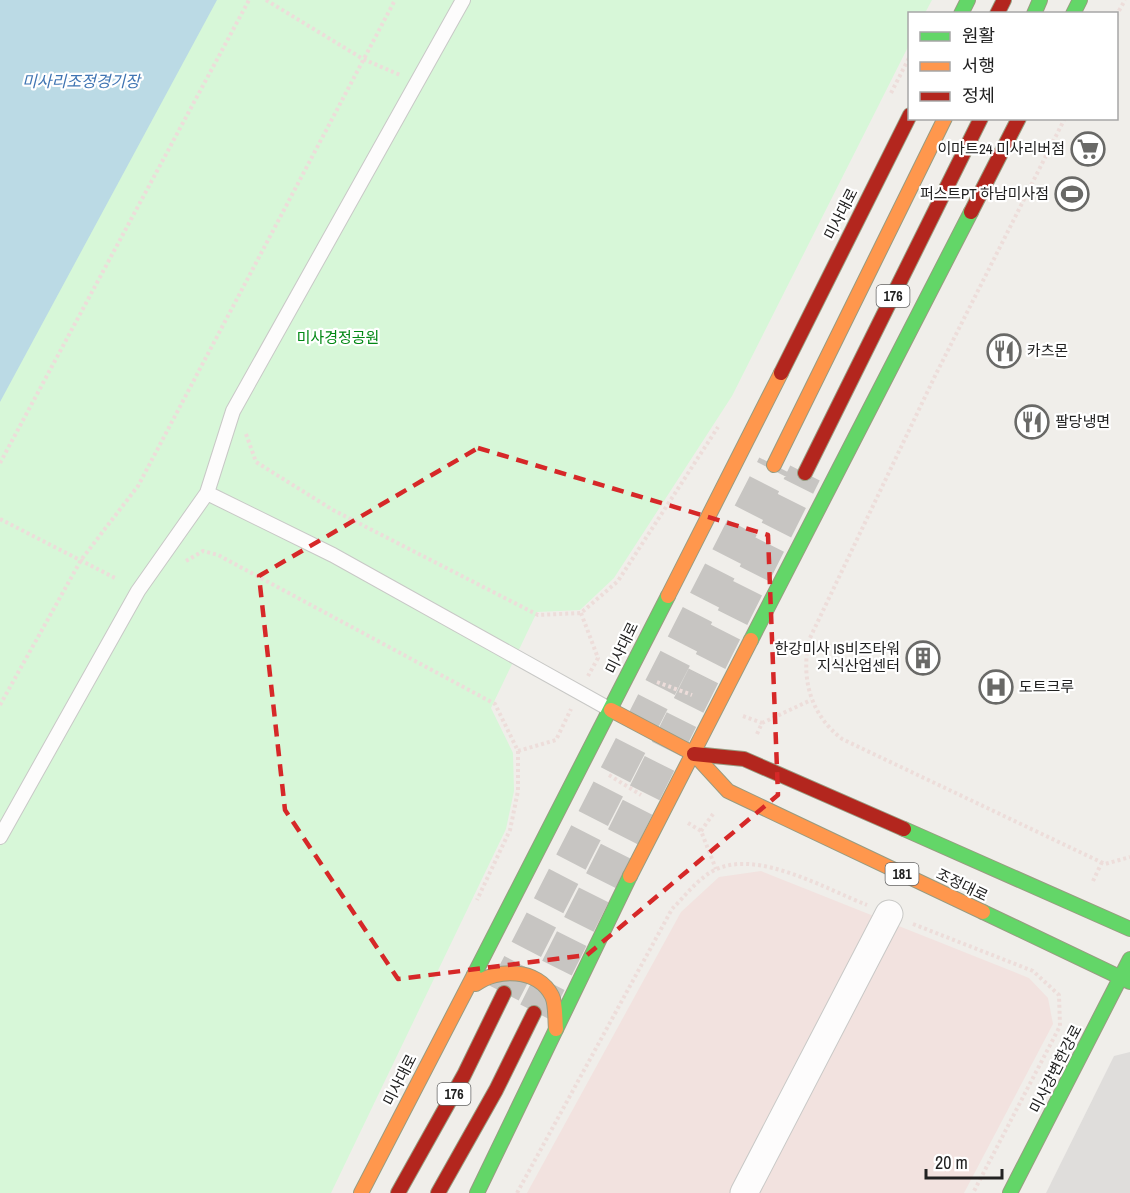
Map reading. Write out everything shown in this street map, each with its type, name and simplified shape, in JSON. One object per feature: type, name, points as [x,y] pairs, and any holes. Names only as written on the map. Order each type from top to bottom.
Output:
[{"type":"main road","name":"미사대로","points":[[361,1193],[459,998],[610,710],[908,117]]},
{"type":"main road","name":"176","points":[[774,465],[944,120]]},
{"type":"main road","name":"176","points":[[805,473],[980,120]]},
{"type":"main road","points":[[477,1193],[664,809],[1018,120]]},
{"type":"main road","name":"조정대로","points":[[610,710],[694,754],[728,791],[1125,979]]},
{"type":"main road","name":"조정대로","points":[[694,754],[744,759],[1130,929]]},
{"type":"main road","name":"미사강변한강로","points":[[1010,1193],[1125,979],[1130,959]]},
{"type":"main road","points":[[459,998],[485,976],[506,971],[539,981],[552,996],[556,1029]]},
{"type":"main road","name":"176","points":[[398,1193],[465,1075],[504,993]]},
{"type":"main road","name":"176","points":[[438,1193],[496,1090],[534,1013]]},
{"type":"street","points":[[744,1193],[889,914]]},
{"type":"lane","points":[[0,837],[138,591],[207,493],[233,411],[464,0]]},
{"type":"lane","points":[[207,493],[333,555],[610,710]]},
{"type":"path","points":[[0,463],[249,0]]},
{"type":"path","points":[[266,0],[363,59],[400,75]]},
{"type":"path","points":[[0,705],[81,560],[138,486],[395,0]]},
{"type":"path","points":[[888,98],[908,58]]},
{"type":"path","points":[[1064,120],[934,378],[809,640],[806,674],[810,700],[824,723],[842,739],[1105,864],[1130,857]]},
{"type":"path","points":[[246,433],[256,462],[333,510],[538,615],[581,613],[618,581],[724,418]]},
{"type":"path","points":[[0,519],[117,579]]},
{"type":"path","points":[[186,561],[203,551],[218,555],[495,704],[518,752],[518,791],[510,831],[475,905]]},
{"type":"path","points":[[581,613],[598,658],[762,723],[810,700]]},
{"type":"path","points":[[517,1193],[672,909],[716,869],[702,831],[556,740],[518,752]]},
{"type":"path","points":[[973,1193],[1060,1026],[1059,995],[1042,980]]},
{"type":"highlighted area","points":[[478,448],[768,535],[778,795],[587,955],[398,979],[285,810],[259,576]]},
{"type":"shaded area","points":[[761,871],[1029,978],[1048,998],[1053,1024],[964,1193],[527,1193],[681,912],[719,877]]},
{"type":"shaded area","points":[[1130,1052],[1130,1193],[1046,1193],[1114,1056]]},
{"type":"green space","name":"미사경정공원","points":[[0,0],[932,0],[926,12],[908,12],[908,47],[732,396],[614,578],[580,610],[537,612],[491,708],[513,753],[514,791],[506,829],[331,1193],[0,1193]]},
{"type":"water","name":"미사리조정경기장","points":[[0,0],[217,0],[0,402]]},
{"type":"tunnel","points":[[504,993],[774,465]]},
{"type":"tunnel","points":[[535,1012],[805,473]]},
{"type":"traffic: fast","points":[[962,12],[968,0]]},
{"type":"traffic: fast","points":[[1035,12],[1040,0]]},
{"type":"traffic: fast","points":[[1074,12],[1080,0]]},
{"type":"traffic: fast","points":[[751,640],[971,212]]},
{"type":"traffic: fast","points":[[474,975],[668,596]]},
{"type":"traffic: fast","points":[[904,829],[1130,929]]},
{"type":"traffic: fast","points":[[477,1193],[630,876]]},
{"type":"traffic: fast","points":[[983,912],[1130,982]]},
{"type":"traffic: fast","points":[[1010,1193],[1130,959]]},
{"type":"traffic: slow","points":[[774,465],[944,120]]},
{"type":"traffic: slow","points":[[668,596],[781,373]]},
{"type":"traffic: slow","points":[[630,876],[751,640]]},
{"type":"traffic: slow","points":[[611,710],[694,754],[728,791],[983,912]]},
{"type":"traffic: slow","points":[[476,984],[495,975],[506,973],[537,980],[552,996],[556,1029]]},
{"type":"traffic: slow","points":[[361,1193],[474,975]]},
{"type":"traffic: jam","points":[[998,12],[1004,0]]},
{"type":"traffic: jam","points":[[781,373],[908,119]]},
{"type":"traffic: jam","points":[[805,473],[980,120]]},
{"type":"traffic: jam","points":[[971,212],[1018,120]]},
{"type":"traffic: jam","points":[[694,754],[744,759],[904,829]]},
{"type":"traffic: jam","points":[[398,1193],[464,1075],[504,993]]},
{"type":"traffic: jam","points":[[438,1193],[496,1090],[534,1013]]},
{"type":"place","name":"이마트24 미사리버점","points":[[1088,149]]},
{"type":"place","name":"퍼스트PT 하남미사점","points":[[1072,194]]},
{"type":"place","name":"카츠몬","points":[[1004,351]]},
{"type":"place","name":"팔당냉면","points":[[1032,422]]},
{"type":"place","name":"한강미사 IS비즈타워 지식산업센터","points":[[923,658]]},
{"type":"place","name":"도트크루","points":[[996,687]]}]
